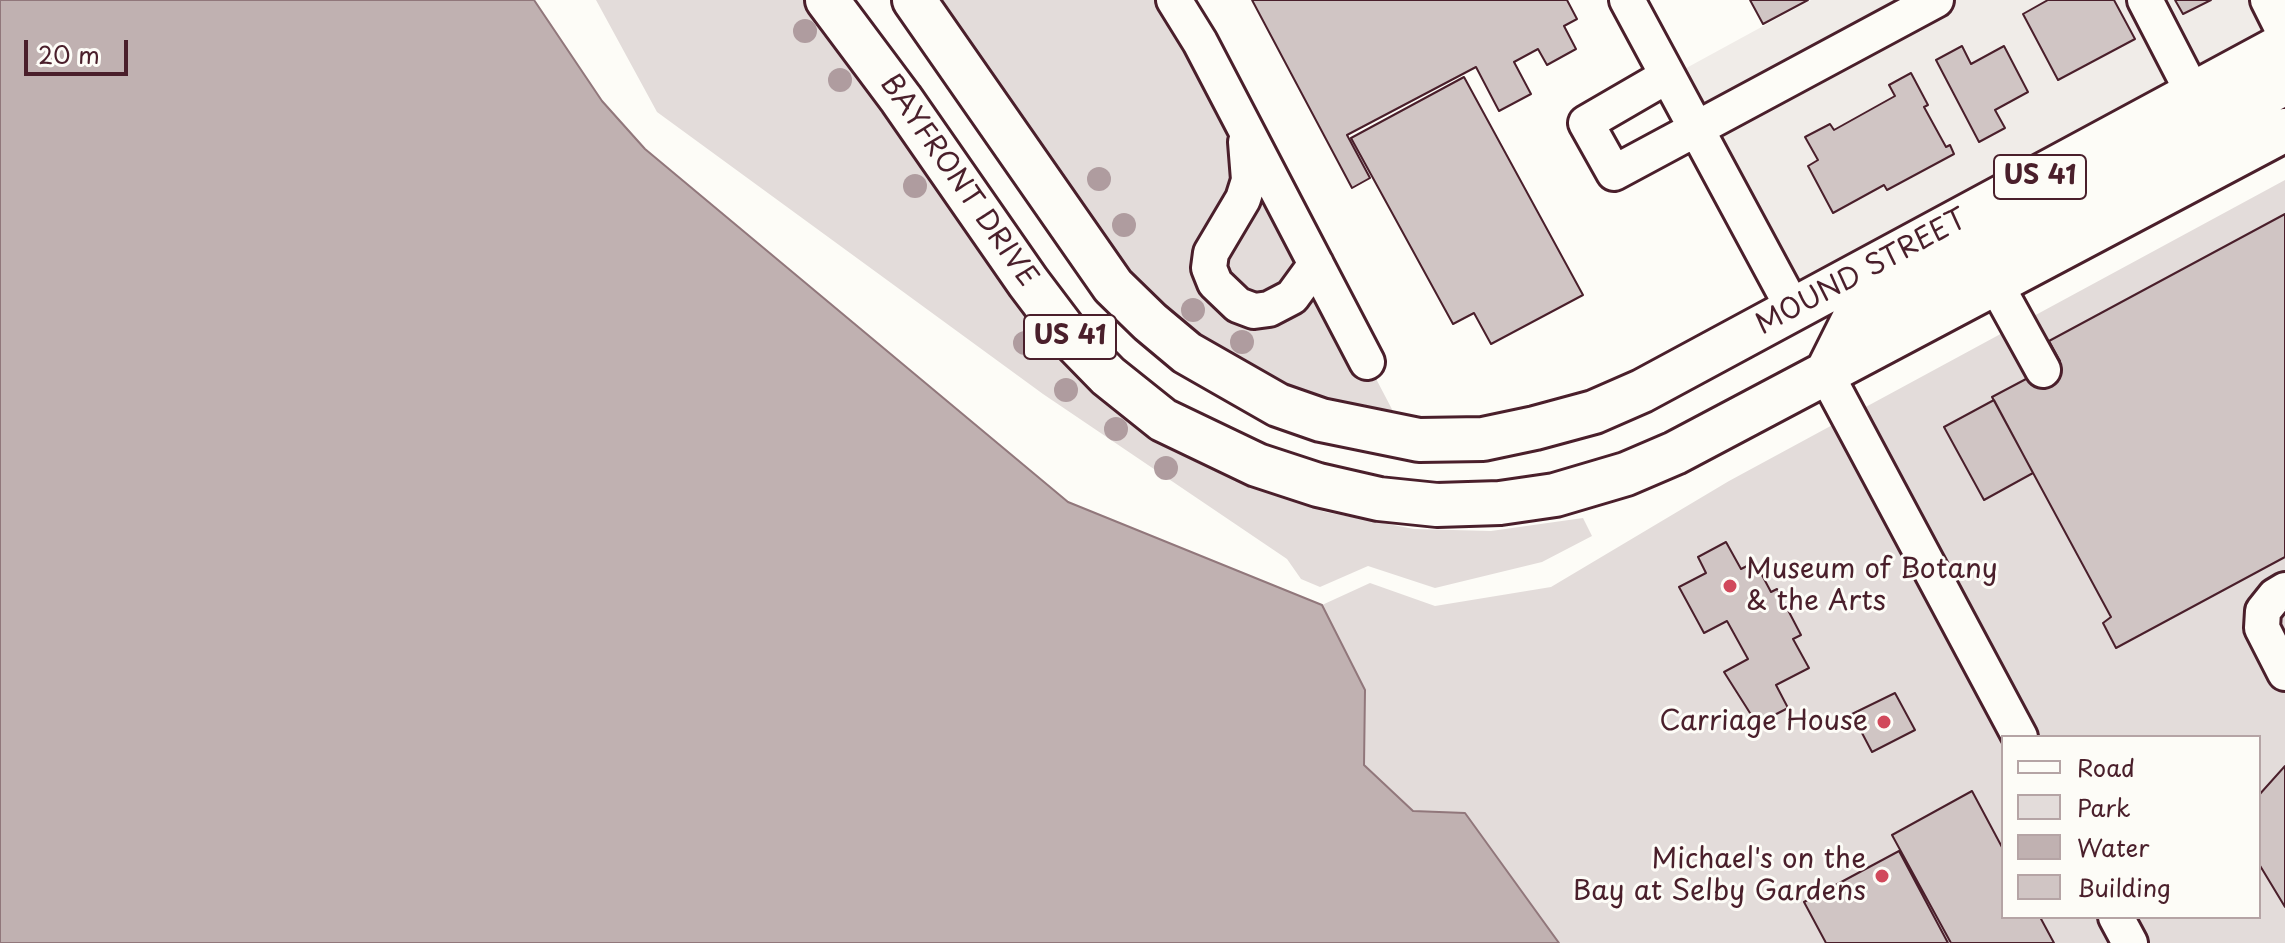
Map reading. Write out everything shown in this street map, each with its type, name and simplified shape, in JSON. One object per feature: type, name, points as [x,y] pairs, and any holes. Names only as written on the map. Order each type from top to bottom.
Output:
[{"type":"main road","name":"BAYFRONT DRIVE","points":[[827,0],[1068,335],[1108,376],[1163,420],[1257,465],[1379,499],[1437,505],[1500,503],[1555,495],[1626,474],[1728,428],[1826,374]]},
{"type":"main road","name":"MOUND STREET","points":[[914,0],[1113,286],[1150,322],[1187,353],[1278,405],[1337,424],[1419,440],[1483,439],[1594,412],[1794,310],[2285,44]]},
{"type":"main road","name":"US 41","points":[[1826,374],[1855,316],[2285,83]]},
{"type":"main road","name":"US 41","points":[[1826,374],[2285,130]]},
{"type":"street","points":[[1174,0],[1367,362]]},
{"type":"street","points":[[1627,0],[1794,310]]},
{"type":"street","points":[[1667,76],[1586,123],[1614,173],[1936,0]]},
{"type":"street","points":[[2145,0],[2194,95]]},
{"type":"street","points":[[2268,0],[2285,34]]},
{"type":"street","points":[[1245,129],[1249,180],[1243,199],[1211,253],[1209,268],[1215,283],[1238,305],[1254,311],[1269,309],[1292,297],[1316,264]]},
{"type":"street","points":[[1995,283],[2043,370]]},
{"type":"street","points":[[1826,374],[2019,735]]},
{"type":"street","points":[[2285,590],[2275,596],[2263,611],[2262,628],[2285,673]]},
{"type":"street","points":[[2117,919],[2130,943]]},
{"type":"shaded area","points":[[1811,0],[2285,0],[2285,44],[1794,310],[1668,78]]},
{"type":"green space","points":[[596,0],[805,0],[887,110],[1153,436],[1260,490],[1325,512],[1414,529],[1491,531],[1583,518],[1592,536],[1542,562],[1435,588],[1368,566],[1320,587],[1301,579],[1287,559],[1043,394],[657,112]]},
{"type":"green space","points":[[914,0],[1174,0],[1200,42],[1407,438],[1187,353]]},
{"type":"green space","points":[[2285,180],[2285,943],[1559,943],[1465,813],[1413,811],[1364,765],[1365,690],[1322,605],[1370,583],[1435,606],[1551,587],[1729,481]]},
{"type":"water","points":[[0,0],[534,0],[602,101],[645,149],[1068,502],[1322,605],[1365,690],[1364,765],[1413,811],[1465,813],[1559,943],[0,943]]},
{"type":"building","points":[[1252,0],[1567,0],[1577,19],[1564,26],[1576,49],[1547,65],[1538,49],[1514,62],[1531,94],[1499,111],[1476,67],[1347,135],[1370,178],[1352,188]]},
{"type":"building","points":[[1750,0],[1808,0],[1763,24]]},
{"type":"building","points":[[2048,0],[2114,0],[2135,39],[2058,80],[2023,14]]},
{"type":"building","points":[[2175,0],[2211,0],[2183,14]]},
{"type":"building","points":[[1962,46],[1971,64],[2004,46],[2028,92],[1995,110],[2005,128],[1979,142],[1936,60]]},
{"type":"building","points":[[1911,73],[1928,105],[1924,107],[1946,147],[1950,145],[1954,154],[1887,190],[1884,185],[1833,213],[1808,166],[1818,160],[1805,137],[1830,124],[1834,130],[1895,96],[1889,85]]},
{"type":"building","points":[[1464,77],[1583,295],[1491,344],[1474,313],[1453,324],[1351,138]]},
{"type":"building","points":[[2285,214],[2285,557],[2116,648],[2103,623],[2111,617],[1992,397],[2060,361],[2049,341]]},
{"type":"building","points":[[1994,400],[2033,473],[1984,500],[1944,427]]},
{"type":"building","points":[[1726,542],[1741,569],[1755,562],[1771,592],[1777,589],[1801,635],[1793,639],[1809,668],[1776,685],[1788,708],[1757,724],[1724,672],[1748,659],[1727,621],[1704,633],[1679,587],[1706,573],[1698,557]]},
{"type":"building","name":"Carriage House","points":[[1895,693],[1915,730],[1872,752],[1852,714]]},
{"type":"building","points":[[2285,766],[2285,907],[2261,867],[2261,793]]},
{"type":"building","points":[[1972,791],[2001,845],[2001,919],[2041,919],[2054,943],[1951,943],[1892,835]]},
{"type":"building","name":"Michael's on the Bay at Selby Gardens","points":[[1899,851],[1948,943],[1826,943],[1804,902]]},
{"type":"place","name":"Museum of Botany & the Arts","points":[[1730,586]]},
{"type":"place","name":"Carriage House","points":[[1884,722]]},
{"type":"place","name":"Michael's on the Bay at Selby Gardens","points":[[1882,876]]}]
